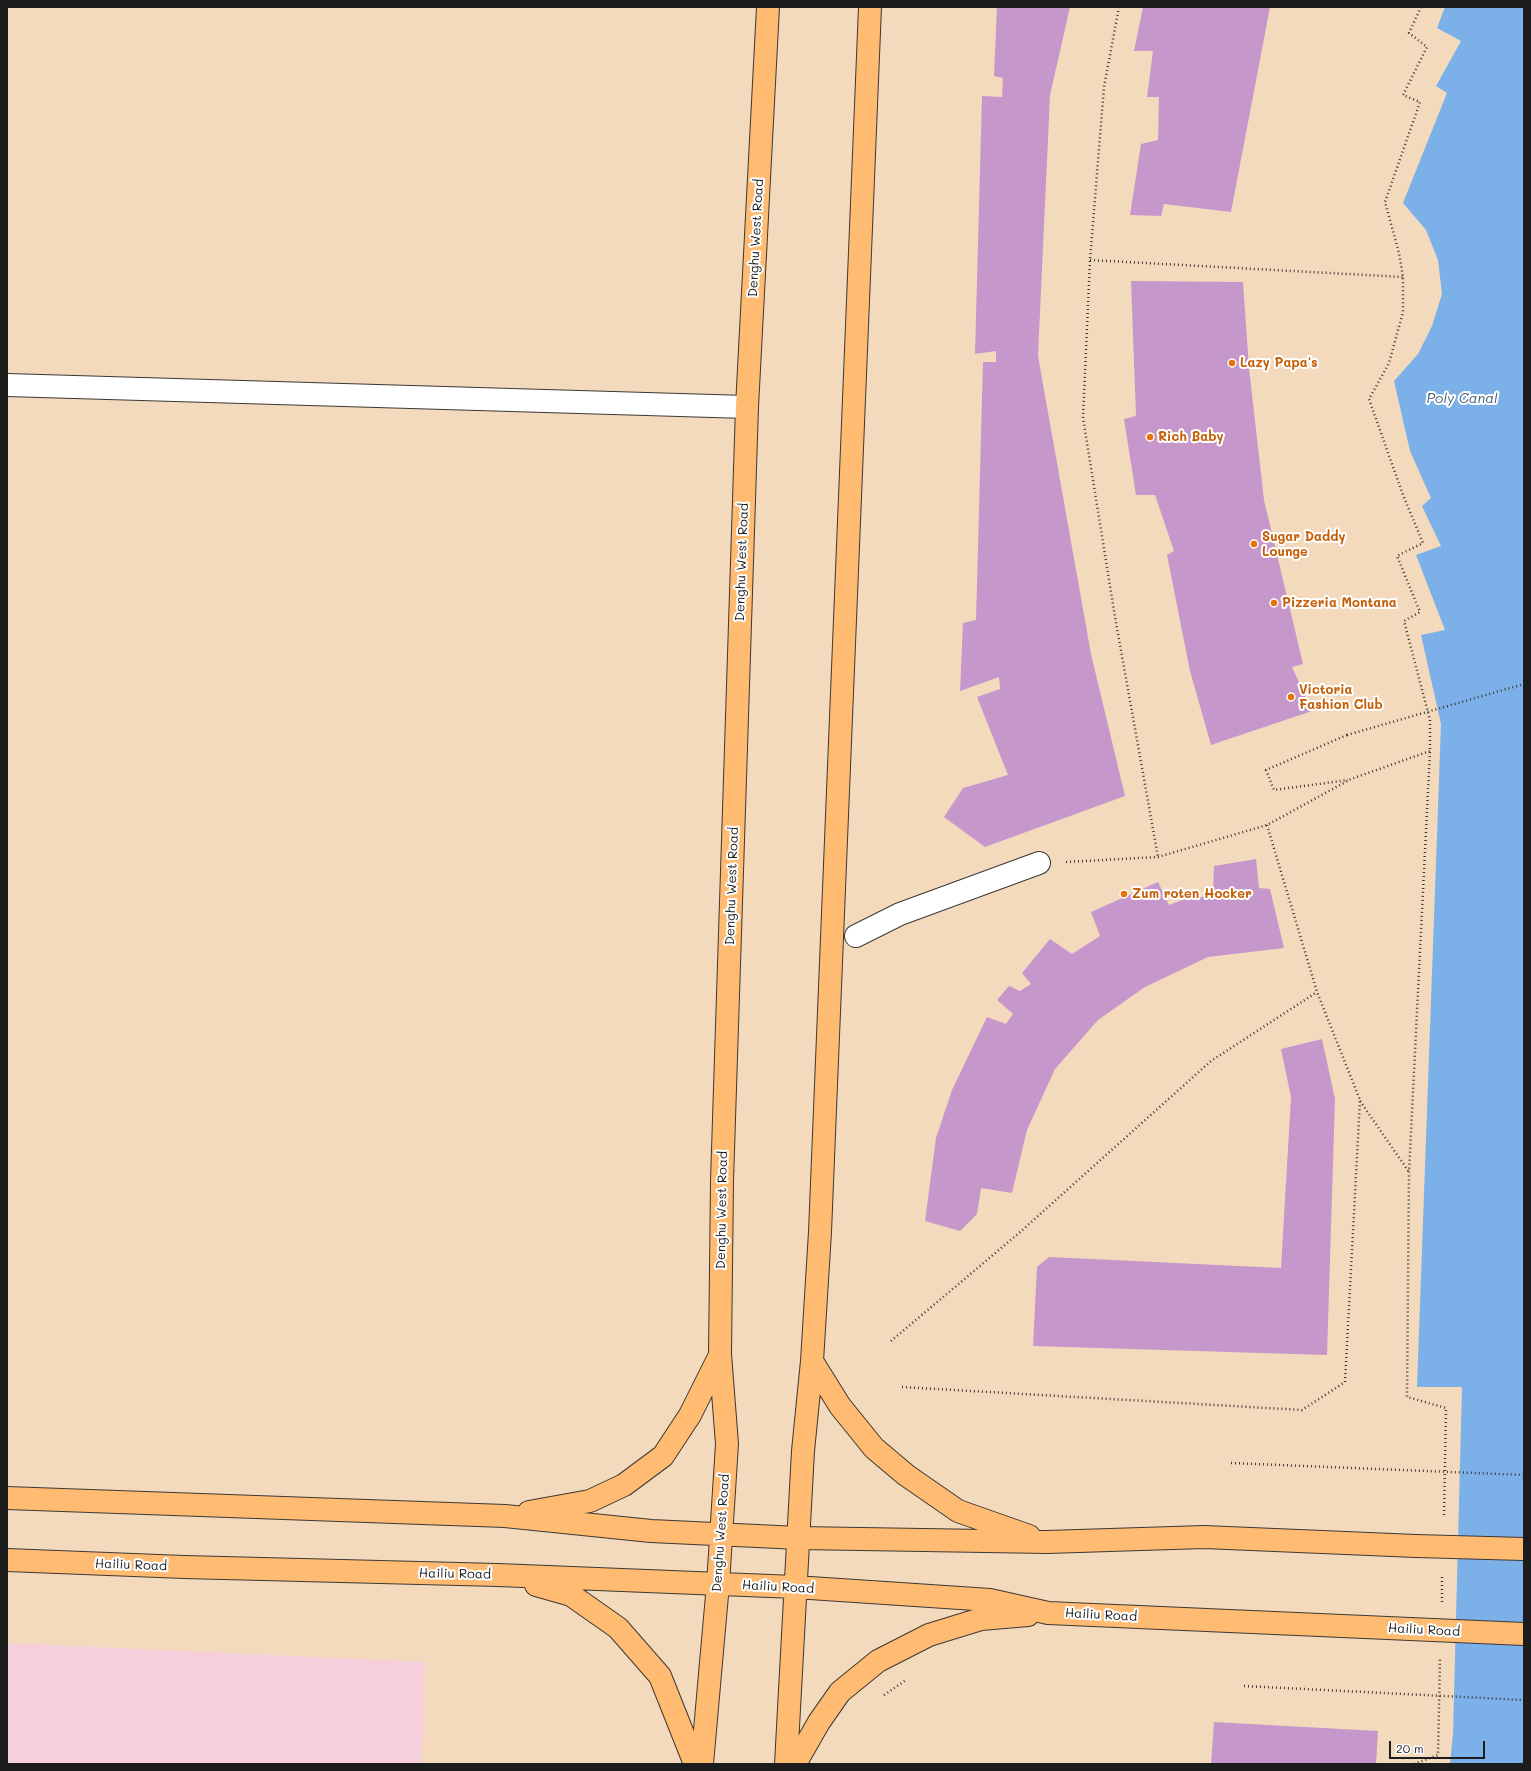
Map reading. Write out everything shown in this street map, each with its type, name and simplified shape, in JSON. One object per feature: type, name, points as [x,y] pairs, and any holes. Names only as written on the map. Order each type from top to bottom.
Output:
[{"type":"main road","name":"Denghu West Road","points":[[702,1764],[718,1584],[727,1444],[720,1354],[723,1173],[747,407],[768,7]]},
{"type":"main road","points":[[786,1764],[803,1451],[812,1362],[821,1216],[870,7]]},
{"type":"main road","points":[[505,1516],[590,1501],[624,1485],[663,1456],[690,1416],[720,1354]]},
{"type":"main road","points":[[812,1362],[840,1406],[874,1448],[906,1475],[958,1511],[1047,1542]]},
{"type":"main road","points":[[7,1498],[505,1516],[652,1531],[799,1538],[1047,1542],[1204,1537],[1524,1549]]},
{"type":"main road","name":"Hailiu Road","points":[[7,1560],[184,1567],[498,1575],[795,1587],[990,1600],[1048,1613],[1524,1634]]},
{"type":"main road","points":[[498,1575],[571,1595],[618,1628],[660,1676],[695,1764]]},
{"type":"main road","points":[[795,1764],[819,1722],[840,1692],[878,1662],[929,1634],[981,1619],[1048,1613]]},
{"type":"street","points":[[7,385],[747,407]]},
{"type":"street","points":[[856,936],[900,914],[1039,863]]},
{"type":"path","points":[[1119,7],[1104,87],[1090,260],[1083,418],[1115,616],[1158,857]]},
{"type":"path","points":[[1421,7],[1409,34],[1426,47],[1402,95],[1420,102],[1385,202],[1399,252],[1402,277],[1402,312],[1389,363],[1369,398],[1423,543],[1397,556],[1420,612],[1404,621],[1430,720],[1430,751],[1409,1172],[1407,1397],[1446,1408],[1444,1518]]},
{"type":"path","points":[[1090,260],[1402,277]]},
{"type":"path","points":[[1351,780],[1274,790],[1266,770],[1347,735],[1524,684]]},
{"type":"path","points":[[1039,863],[1158,857],[1267,825],[1351,780],[1430,751]]},
{"type":"path","points":[[1267,825],[1317,992],[1360,1100],[1409,1172]]},
{"type":"path","points":[[891,1341],[1019,1234],[1211,1061],[1317,992]]},
{"type":"path","points":[[902,1387],[1302,1410],[1345,1382],[1360,1100]]},
{"type":"path","points":[[1231,1463],[1524,1475]]},
{"type":"path","points":[[1442,1574],[1442,1605]]},
{"type":"path","points":[[1414,1764],[1438,1755],[1441,1652]]},
{"type":"path","points":[[882,1696],[912,1676]]},
{"type":"path","points":[[1244,1686],[1524,1700]]},
{"type":"shaded area","points":[[7,1643],[425,1662],[422,1764],[7,1764]]},
{"type":"water","name":"Poly Canal","points":[[1445,7],[1524,7],[1524,1764],[1450,1764],[1453,1733],[1462,1387],[1417,1387],[1441,724],[1421,635],[1445,630],[1416,555],[1441,546],[1422,506],[1431,498],[1410,451],[1394,381],[1418,354],[1432,326],[1442,294],[1438,260],[1426,230],[1403,203],[1447,93],[1436,86],[1461,41],[1437,28]]},
{"type":"building","points":[[997,7],[1070,7],[1050,95],[1038,356],[1091,654],[1125,796],[985,847],[944,817],[963,788],[1008,775],[977,697],[1000,689],[999,677],[960,691],[963,623],[976,620],[983,362],[996,362],[996,351],[975,354],[982,96],[1002,97],[1003,78],[994,76]]},
{"type":"building","points":[[1143,7],[1270,7],[1231,212],[1164,204],[1161,216],[1130,215],[1141,144],[1158,140],[1159,97],[1147,97],[1153,51],[1134,51]]},
{"type":"building","points":[[1131,281],[1243,282],[1249,368],[1264,500],[1303,664],[1292,667],[1312,711],[1211,745],[1190,671],[1167,555],[1174,551],[1155,495],[1136,495],[1124,419],[1136,416]]},
{"type":"building","points":[[1256,859],[1259,888],[1270,889],[1284,948],[1208,957],[1145,987],[1098,1020],[1055,1069],[1027,1130],[1012,1193],[981,1188],[977,1214],[960,1231],[925,1221],[936,1138],[952,1090],[987,1017],[1006,1024],[1013,1014],[997,1000],[1009,986],[1020,991],[1031,984],[1022,973],[1050,939],[1072,954],[1100,936],[1091,912],[1158,882],[1169,905],[1182,900],[1213,895],[1214,866]]},
{"type":"building","points":[[1322,1039],[1335,1099],[1327,1355],[1033,1346],[1037,1267],[1049,1257],[1281,1268],[1291,1097],[1281,1049]]},
{"type":"building","points":[[1214,1722],[1378,1731],[1376,1764],[1211,1764]]},
{"type":"place","name":"Lazy Papa's","points":[[1232,363]]},
{"type":"place","name":"Rich Baby","points":[[1150,437]]},
{"type":"place","name":"Sugar Daddy Lounge","points":[[1254,544]]},
{"type":"place","name":"Pizzeria Montana","points":[[1274,603]]},
{"type":"place","name":"Victoria Fashion Club","points":[[1291,697]]},
{"type":"place","name":"Zum roten Hocker","points":[[1124,894]]}]
